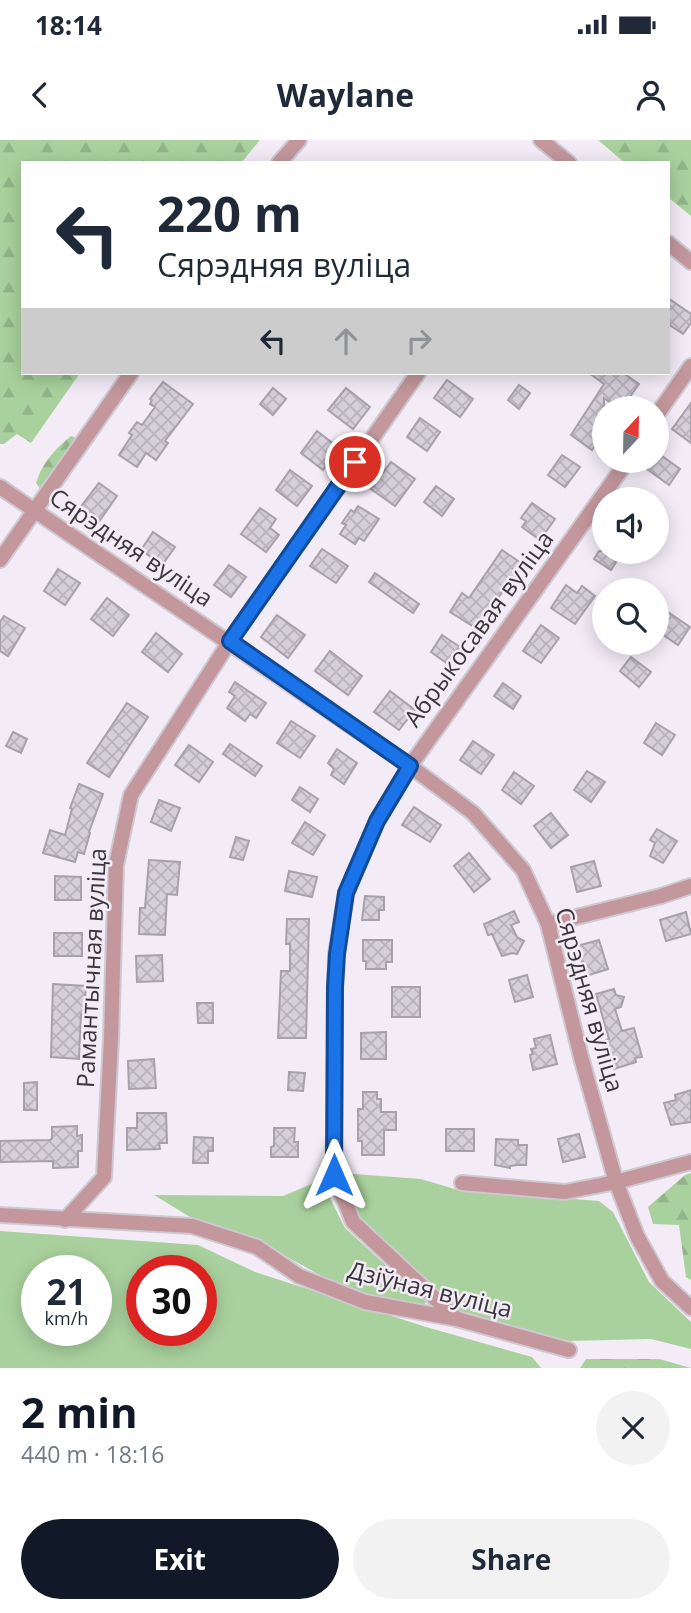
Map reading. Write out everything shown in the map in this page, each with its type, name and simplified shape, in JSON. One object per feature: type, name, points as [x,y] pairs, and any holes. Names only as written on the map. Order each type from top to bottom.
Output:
[{"type":"street","points":[[281,161],[299,140]]},
{"type":"street","points":[[541,140],[565,161]]},
{"type":"street","points":[[670,245],[691,262]]},
{"type":"street","points":[[669,397],[691,366]]},
{"type":"street","points":[[0,560],[130,375]]},
{"type":"street","name":"Рамантычная вуліца","points":[[65,1220],[104,1177],[116,865],[131,795],[230,641],[417,375]]},
{"type":"street","name":"Абрыкосавая вуліца","points":[[457,1319],[353,1222],[334,1175],[335,987],[346,893],[377,821],[410,766],[619,473]]},
{"type":"street","name":"Сярэдняя вуліца","points":[[0,486],[410,766],[473,813],[523,870],[548,924],[616,1182],[637,1236],[662,1280],[691,1308]]},
{"type":"street","points":[[548,924],[691,886]]},
{"type":"street","points":[[462,1183],[565,1192],[691,1162]]},
{"type":"street","name":"Дзіўная вуліца","points":[[0,1215],[192,1226],[257,1247],[299,1276],[365,1302],[457,1319],[569,1350]]},
{"type":"green space","points":[[0,140],[260,140],[243,161],[21,161],[21,375],[79,375],[31,443],[17,434],[0,444]]},
{"type":"green space","points":[[598,140],[691,140],[691,216],[670,199],[670,161],[623,161]]},
{"type":"green space","points":[[71,436],[82,440],[42,491],[36,483],[45,463]]},
{"type":"green space","points":[[340,1173],[421,1179],[458,1190],[599,1201],[613,1212],[649,1282],[691,1322],[691,1349],[651,1339],[567,1341],[458,1314],[356,1216]]},
{"type":"green space","points":[[691,1173],[691,1280],[686,1277],[679,1225],[653,1224],[648,1207],[685,1175]]},
{"type":"green space","points":[[321,1180],[345,1228],[426,1302],[424,1306],[378,1299],[327,1279],[264,1244],[195,1220],[154,1195],[283,1196]]},
{"type":"green space","points":[[0,1231],[198,1245],[255,1272],[426,1327],[532,1357],[541,1368],[0,1368]]},
{"type":"green space","points":[[586,1359],[659,1359],[691,1368],[580,1368]]},
{"type":"building","points":[[670,299],[691,314],[691,323],[683,334],[670,325]]},
{"type":"building","points":[[592,375],[626,375],[639,384],[630,396],[596,396],[604,384]]},
{"type":"building","points":[[447,380],[473,399],[460,417],[434,398]]},
{"type":"building","points":[[163,382],[193,404],[165,441],[168,443],[156,460],[146,453],[137,467],[119,455],[137,422],[142,425],[155,407],[150,404],[150,399]]},
{"type":"building","points":[[519,385],[530,393],[519,409],[508,400]]},
{"type":"building","points":[[273,388],[286,399],[273,415],[260,404]]},
{"type":"building","points":[[346,388],[370,407],[353,429],[328,410]]},
{"type":"building","points":[[592,403],[592,450],[571,435]]},
{"type":"building","points":[[691,403],[691,443],[672,429]]},
{"type":"building","points":[[420,418],[440,432],[427,451],[407,437]]},
{"type":"building","points":[[317,431],[339,448],[323,470],[301,453]]},
{"type":"building","points":[[562,455],[580,467],[565,487],[548,475]]},
{"type":"building","points":[[669,461],[680,469],[669,485],[652,473],[669,473]]},
{"type":"building","points":[[391,462],[415,479],[395,506],[371,489]]},
{"type":"building","points":[[290,470],[312,486],[297,506],[276,490]]},
{"type":"building","points":[[99,483],[117,496],[98,523],[79,509]]},
{"type":"building","points":[[436,486],[454,499],[442,516],[424,502]]},
{"type":"building","points":[[532,503],[555,519],[540,540],[522,527],[526,521],[521,518]]},
{"type":"building","points":[[358,506],[379,519],[364,541],[359,538],[355,544],[340,534],[346,525],[342,523],[351,510],[354,512]]},
{"type":"building","points":[[260,508],[276,519],[270,528],[279,535],[266,552],[241,534]]},
{"type":"building","points":[[153,532],[175,547],[162,565],[141,550]]},
{"type":"building","points":[[322,549],[348,566],[336,583],[310,566]]},
{"type":"building","points":[[502,550],[524,565],[477,629],[450,612],[462,593],[469,598]]},
{"type":"building","points":[[602,564],[615,564],[611,570]]},
{"type":"building","points":[[229,565],[246,577],[231,597],[214,585]]},
{"type":"building","points":[[58,569],[80,583],[65,605],[44,591]]},
{"type":"building","points":[[375,573],[419,604],[413,613],[369,582]]},
{"type":"building","points":[[566,585],[577,593],[582,586],[592,594],[592,600],[575,624],[551,608]]},
{"type":"building","points":[[107,598],[129,615],[113,636],[91,619]]},
{"type":"building","points":[[669,613],[690,627],[678,645],[669,639]]},
{"type":"building","points":[[277,615],[305,635],[288,658],[261,637]]},
{"type":"building","points":[[4,616],[25,628],[8,656],[0,651],[0,622]]},
{"type":"building","points":[[541,625],[559,638],[541,663],[523,651]]},
{"type":"building","points":[[156,633],[182,654],[168,672],[142,652]]},
{"type":"building","points":[[442,635],[460,647],[448,664],[431,652]]},
{"type":"building","points":[[330,651],[362,676],[348,695],[315,671]]},
{"type":"building","points":[[631,657],[651,672],[639,687],[620,671]]},
{"type":"building","points":[[235,682],[266,703],[256,718],[250,714],[245,721],[227,708],[235,696],[229,692]]},
{"type":"building","points":[[503,683],[521,696],[513,709],[494,696]]},
{"type":"building","points":[[390,691],[415,710],[399,730],[374,712]]},
{"type":"building","points":[[127,703],[148,717],[109,777],[87,763]]},
{"type":"building","points":[[291,721],[315,736],[300,758],[277,743]]},
{"type":"building","points":[[656,723],[675,735],[662,755],[644,743]]},
{"type":"building","points":[[13,732],[27,739],[21,753],[6,746]]},
{"type":"building","points":[[473,741],[494,755],[481,774],[460,760]]},
{"type":"building","points":[[230,744],[262,766],[255,776],[223,754]]},
{"type":"building","points":[[189,745],[213,762],[199,782],[175,765]]},
{"type":"building","points":[[337,749],[357,763],[344,784],[331,775],[334,769],[328,763]]},
{"type":"building","points":[[587,771],[605,782],[591,802],[574,790]]},
{"type":"building","points":[[514,772],[534,786],[521,804],[502,790]]},
{"type":"building","points":[[79,784],[103,794],[84,854],[78,852],[75,862],[43,853],[50,830],[65,835],[72,809],[70,808]]},
{"type":"building","points":[[300,787],[318,799],[310,812],[292,800]]},
{"type":"building","points":[[159,800],[180,808],[171,831],[151,822]]},
{"type":"building","points":[[414,807],[441,825],[430,842],[402,825]]},
{"type":"building","points":[[551,813],[568,835],[551,848],[534,826]]},
{"type":"building","points":[[305,822],[325,835],[313,855],[292,843]]},
{"type":"building","points":[[657,829],[677,841],[663,863],[650,856],[655,843],[650,840]]},
{"type":"building","points":[[236,837],[249,841],[243,860],[230,857]]},
{"type":"building","points":[[469,853],[490,879],[474,892],[454,866]]},
{"type":"building","points":[[149,860],[180,862],[177,895],[167,894],[165,935],[139,934],[140,908],[145,908]]},
{"type":"building","points":[[594,861],[601,886],[577,892],[571,867]]},
{"type":"building","points":[[289,871],[317,877],[312,897],[285,891]]},
{"type":"building","points":[[55,876],[81,877],[81,900],[55,900]]},
{"type":"building","points":[[365,896],[384,897],[384,910],[379,910],[379,920],[362,920]]},
{"type":"building","points":[[514,911],[519,922],[511,925],[517,937],[524,941],[517,954],[502,956],[484,924]]},
{"type":"building","points":[[686,912],[691,934],[666,941],[660,920]]},
{"type":"building","points":[[287,919],[309,919],[306,1038],[278,1038],[281,971],[290,971],[290,944],[286,944]]},
{"type":"building","points":[[54,933],[82,933],[82,956],[54,956]]},
{"type":"building","points":[[363,940],[392,940],[392,962],[386,962],[386,969],[366,969],[366,961],[363,961]]},
{"type":"building","points":[[599,940],[608,969],[586,976],[577,946]]},
{"type":"building","points":[[162,955],[163,981],[137,982],[136,956]]},
{"type":"building","points":[[527,975],[533,997],[515,1002],[509,980]]},
{"type":"building","points":[[53,984],[86,986],[84,1014],[81,1014],[79,1059],[51,1057]]},
{"type":"building","points":[[392,987],[420,987],[420,1017],[392,1017]]},
{"type":"building","points":[[614,989],[616,995],[624,997],[621,1007],[615,1009],[622,1031],[634,1028],[642,1057],[635,1058],[636,1062],[614,1069],[613,1063],[608,1065],[605,1052],[609,1051],[606,1040],[609,1039],[596,994]]},
{"type":"building","points":[[197,1003],[213,1003],[213,1023],[198,1023]]},
{"type":"building","points":[[386,1032],[386,1059],[361,1059],[361,1033]]},
{"type":"building","points":[[550,1035],[557,1064],[533,1070],[530,1055],[533,1054],[531,1049],[536,1048],[534,1039]]},
{"type":"building","points":[[154,1059],[156,1088],[129,1089],[128,1061]]},
{"type":"building","points":[[289,1072],[305,1073],[303,1091],[288,1090]]},
{"type":"building","points":[[37,1082],[37,1110],[24,1110],[24,1083]]},
{"type":"building","points":[[691,1090],[691,1122],[671,1125],[664,1103],[676,1100],[675,1095]]},
{"type":"building","points":[[363,1092],[377,1092],[377,1099],[381,1099],[381,1112],[396,1112],[396,1130],[384,1130],[384,1155],[362,1155],[362,1141],[358,1141],[358,1109],[363,1109]]},
{"type":"building","points":[[137,1113],[166,1113],[167,1143],[159,1143],[160,1149],[127,1150],[127,1128],[137,1128]]},
{"type":"building","points":[[77,1126],[77,1136],[82,1135],[78,1167],[53,1168],[53,1161],[0,1162],[0,1141],[50,1140],[52,1127]]},
{"type":"building","points":[[274,1128],[295,1128],[294,1142],[298,1142],[298,1157],[271,1157]]},
{"type":"building","points":[[446,1129],[474,1129],[474,1151],[446,1151]]},
{"type":"building","points":[[579,1134],[585,1157],[563,1162],[558,1139]]},
{"type":"building","points":[[194,1137],[213,1138],[213,1151],[208,1151],[208,1163],[193,1163]]},
{"type":"building","points":[[496,1139],[518,1140],[518,1145],[527,1145],[526,1165],[510,1168],[495,1165]]},
{"type":"route","points":[[334,1175],[335,987],[346,893],[377,821],[410,766],[230,641],[355,462]]}]
